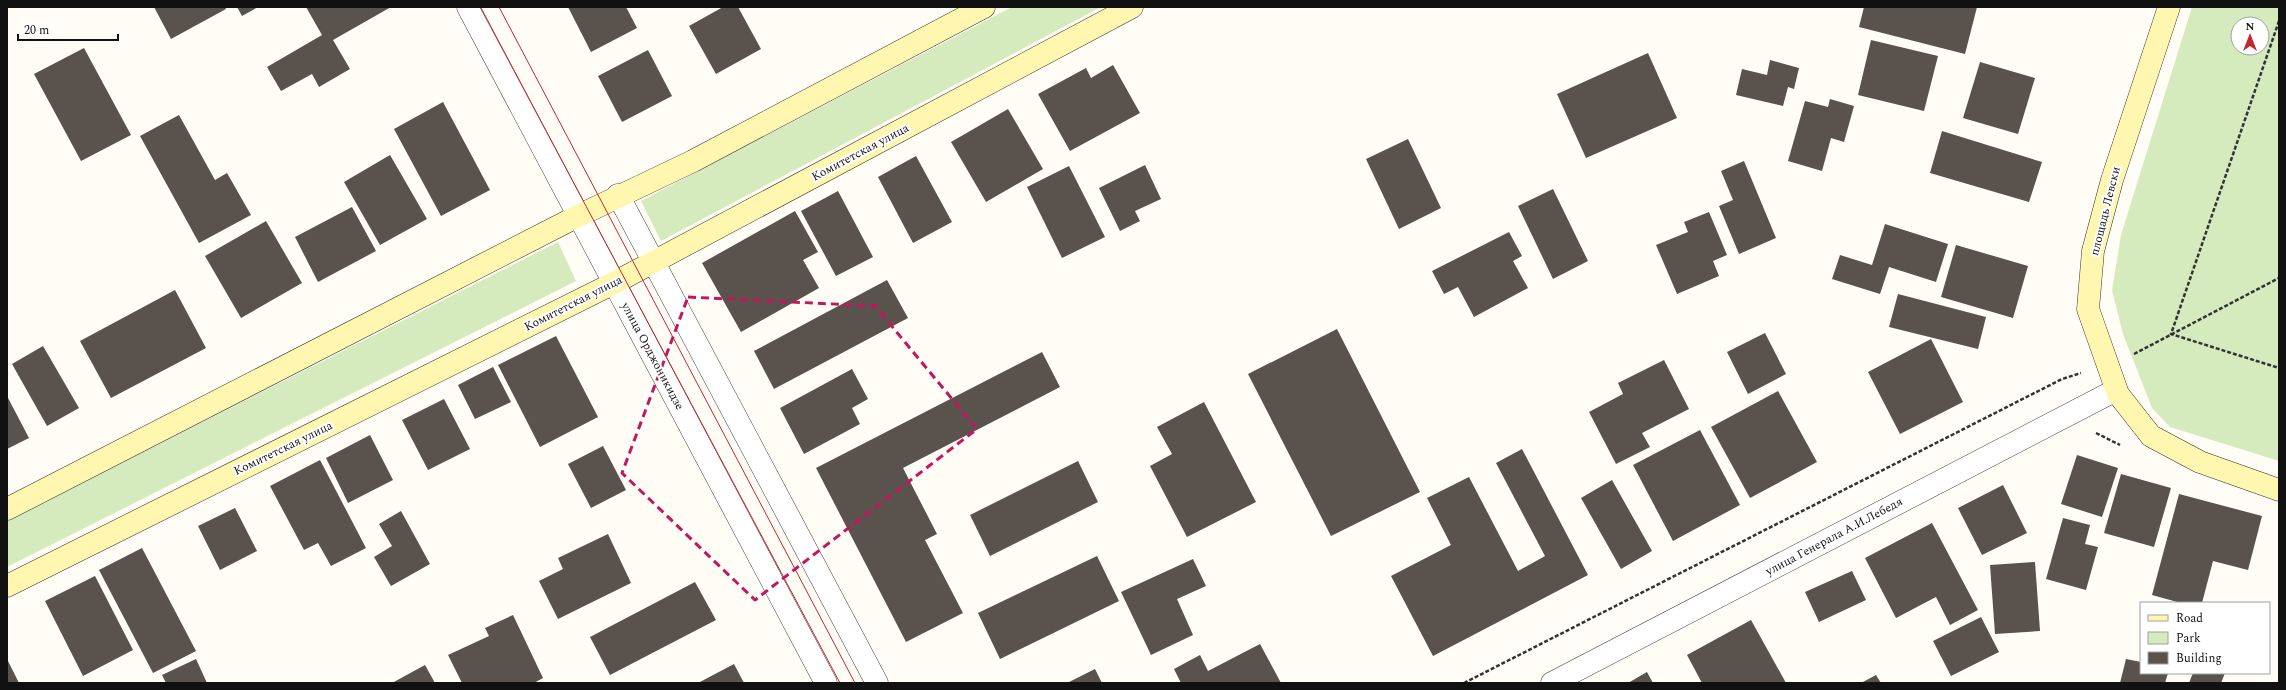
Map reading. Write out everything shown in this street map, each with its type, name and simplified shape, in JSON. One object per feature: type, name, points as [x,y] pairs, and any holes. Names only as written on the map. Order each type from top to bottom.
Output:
[{"type":"street","name":"улица Орджоникидзе","points":[[468,7],[826,683]]},
{"type":"street","points":[[7,509],[618,195],[693,161],[984,7]]},
{"type":"street","name":"Комитетская улица","points":[[7,586],[614,284],[654,261],[1132,7]]},
{"type":"street","name":"площадь Левски","points":[[2169,7],[2114,173],[2093,251],[2088,309],[2116,390],[2151,436],[2200,462],[2279,490]]},
{"type":"street","points":[[618,195],[877,683]]},
{"type":"street","name":"улица Генерала А.И.Лебедя","points":[[1552,683],[2116,390]]},
{"type":"path","points":[[2171,334],[2279,21]]},
{"type":"path","points":[[1464,683],[2062,380],[2124,359],[2279,278]]},
{"type":"path","points":[[2171,334],[2279,368]]},
{"type":"highlighted area","points":[[688,297],[875,306],[977,429],[755,600],[622,473]]},
{"type":"green space","points":[[1012,7],[1101,7],[661,241],[641,201]]},
{"type":"green space","points":[[2192,7],[2279,7],[2279,461],[2170,427],[2152,408],[2123,334],[2112,290],[2121,235]]},
{"type":"green space","points":[[558,242],[576,281],[7,567],[7,521]]},
{"type":"building","points":[[154,7],[225,7],[226,9],[171,39]]},
{"type":"building","points":[[237,7],[258,7],[242,16]]},
{"type":"building","points":[[306,7],[391,7],[333,40],[350,69],[319,87],[312,74],[281,91],[267,67],[322,35]]},
{"type":"building","points":[[568,7],[626,7],[637,28],[591,52]]},
{"type":"building","points":[[723,7],[738,7],[761,49],[716,74],[689,26]]},
{"type":"building","points":[[1864,7],[1977,7],[1965,54],[1859,27]]},
{"type":"building","points":[[1871,40],[1938,56],[1924,111],[1858,95]]},
{"type":"building","points":[[84,48],[131,135],[81,161],[34,74]]},
{"type":"building","points":[[648,50],[672,96],[622,122],[598,76]]},
{"type":"building","points":[[1648,53],[1677,118],[1586,158],[1557,94]]},
{"type":"building","points":[[1770,60],[1799,68],[1794,89],[1788,87],[1783,106],[1736,95],[1742,69],[1767,75]]},
{"type":"building","points":[[1980,62],[2035,78],[2018,134],[1963,118]]},
{"type":"building","points":[[1113,65],[1140,113],[1070,151],[1038,94],[1086,68],[1091,78]]},
{"type":"building","points":[[1830,99],[1854,106],[1844,142],[1831,138],[1822,171],[1788,161],[1805,101],[1828,107]]},
{"type":"building","points":[[443,102],[490,190],[441,216],[394,129]]},
{"type":"building","points":[[1008,109],[1043,169],[986,202],[951,142]]},
{"type":"building","points":[[179,115],[215,180],[227,173],[251,215],[199,243],[140,136]]},
{"type":"building","points":[[1942,131],[2042,162],[2029,202],[1930,173]]},
{"type":"building","points":[[1408,139],[1441,208],[1399,229],[1366,159]]},
{"type":"building","points":[[390,155],[427,219],[380,245],[344,182]]},
{"type":"building","points":[[916,156],[952,222],[913,243],[878,177]]},
{"type":"building","points":[[1744,161],[1776,238],[1739,254],[1719,206],[1733,200],[1721,171]]},
{"type":"building","points":[[1145,165],[1161,199],[1135,211],[1140,221],[1120,231],[1099,188]]},
{"type":"building","points":[[1069,166],[1105,237],[1062,258],[1027,187]]},
{"type":"building","points":[[1553,189],[1588,261],[1553,279],[1518,206]]},
{"type":"building","points":[[838,191],[873,257],[836,276],[801,211]]},
{"type":"building","points":[[352,207],[376,251],[318,282],[295,237]]},
{"type":"building","points":[[795,211],[818,252],[803,260],[819,288],[741,332],[702,263]]},
{"type":"building","points":[[1709,212],[1727,255],[1713,261],[1719,276],[1677,294],[1656,245],[1688,232],[1684,222]]},
{"type":"building","points":[[266,221],[302,283],[241,318],[205,256]]},
{"type":"building","points":[[1885,224],[1948,244],[1936,282],[1889,267],[1880,294],[1832,279],[1840,255],[1872,265]]},
{"type":"building","points":[[1509,232],[1522,256],[1513,261],[1528,288],[1474,317],[1458,287],[1444,294],[1432,271]]},
{"type":"building","points":[[1956,245],[2028,266],[2013,318],[1941,297]]},
{"type":"building","points":[[887,280],[908,318],[774,389],[754,351]]},
{"type":"building","points":[[175,290],[206,348],[111,398],[80,341]]},
{"type":"building","points":[[1898,294],[1986,317],[1978,349],[1889,327]]},
{"type":"building","points":[[1337,329],[1420,492],[1331,536],[1248,374]]},
{"type":"building","points":[[1765,333],[1786,374],[1748,394],[1727,352]]},
{"type":"building","points":[[556,336],[598,417],[540,447],[498,365]]},
{"type":"building","points":[[1931,339],[1963,402],[1900,434],[1868,372]]},
{"type":"building","points":[[43,346],[79,408],[47,426],[12,364]]},
{"type":"building","points":[[1042,352],[1060,387],[903,468],[937,534],[925,540],[963,613],[906,642],[816,468]]},
{"type":"building","points":[[1664,360],[1689,409],[1642,433],[1650,447],[1616,464],[1589,412],[1623,394],[1618,383]]},
{"type":"building","points":[[493,367],[511,402],[475,419],[458,385]]},
{"type":"building","points":[[852,369],[868,399],[852,408],[860,424],[804,454],[780,408]]},
{"type":"building","points":[[1778,391],[1817,462],[1750,498],[1711,427]]},
{"type":"building","points":[[7,396],[29,438],[7,449]]},
{"type":"building","points":[[444,399],[470,449],[428,470],[402,420]]},
{"type":"building","points":[[1204,402],[1256,502],[1187,537],[1150,466],[1172,454],[1157,427]]},
{"type":"building","points":[[1700,430],[1740,505],[1673,541],[1633,465]]},
{"type":"building","points":[[370,435],[393,480],[348,503],[326,458]]},
{"type":"building","points":[[603,446],[626,490],[591,508],[568,464]]},
{"type":"building","points":[[1522,449],[1588,575],[1433,656],[1391,576],[1451,545],[1427,498],[1469,477],[1518,571],[1545,556],[1496,463]]},
{"type":"building","points":[[2077,455],[2118,468],[2102,517],[2061,504]]},
{"type":"building","points":[[320,460],[366,548],[331,566],[318,543],[304,550],[270,486]]},
{"type":"building","points":[[1078,461],[1098,502],[990,556],[970,515]]},
{"type":"building","points":[[2121,474],[2171,488],[2154,547],[2104,533]]},
{"type":"building","points":[[1612,480],[1652,551],[1621,569],[1581,498]]},
{"type":"building","points":[[2003,485],[2027,533],[1982,555],[1958,508]]},
{"type":"building","points":[[2179,494],[2262,516],[2248,570],[2213,561],[2202,602],[2177,602],[2152,595]]},
{"type":"building","points":[[235,508],[257,551],[220,570],[198,526]]},
{"type":"building","points":[[401,511],[430,564],[391,586],[374,557],[392,546],[379,524]]},
{"type":"building","points":[[2063,518],[2090,525],[2085,544],[2098,547],[2086,590],[2046,579]]},
{"type":"building","points":[[1932,523],[1978,610],[1950,625],[1936,597],[1896,618],[1865,558]]},
{"type":"building","points":[[608,534],[631,583],[558,619],[539,581],[563,569],[558,558]]},
{"type":"building","points":[[142,548],[196,651],[153,673],[99,570]]},
{"type":"building","points":[[1097,556],[1119,601],[1000,659],[978,613]]},
{"type":"building","points":[[1193,559],[1206,586],[1177,599],[1193,635],[1151,655],[1121,592]]},
{"type":"building","points":[[2035,562],[2040,631],[1995,634],[1990,565]]},
{"type":"building","points":[[1852,571],[1866,600],[1819,622],[1805,592]]},
{"type":"building","points":[[95,576],[133,650],[83,676],[45,601]]},
{"type":"building","points":[[695,582],[716,620],[610,675],[590,637]]},
{"type":"building","points":[[513,615],[543,678],[534,683],[462,683],[448,655],[489,636],[485,628]]},
{"type":"building","points":[[1981,617],[1999,652],[1951,676],[1933,641]]},
{"type":"building","points":[[1751,620],[1786,683],[1702,683],[1687,655]]},
{"type":"building","points":[[1260,644],[1281,683],[1181,683],[1174,669],[1200,655],[1208,671]]},
{"type":"building","points":[[7,659],[19,683],[7,683]]},
{"type":"building","points":[[196,659],[207,683],[166,683],[162,675]]},
{"type":"building","points":[[2126,659],[2140,662],[2140,674],[2168,674],[2165,683],[2120,683]]},
{"type":"building","points":[[734,664],[744,683],[698,683]]},
{"type":"building","points":[[425,665],[435,683],[392,683]]},
{"type":"building","points":[[1095,669],[1102,683],[1067,683]]},
{"type":"building","points":[[1647,672],[1653,683],[1628,683]]},
{"type":"building","points":[[2193,674],[2225,674],[2221,683],[2189,683]]},
{"type":"building","points":[[1876,675],[1881,683],[1861,683]]},
{"type":"tram line","points":[[480,7],[840,683]]},
{"type":"tram line","points":[[499,7],[855,683]]}]
